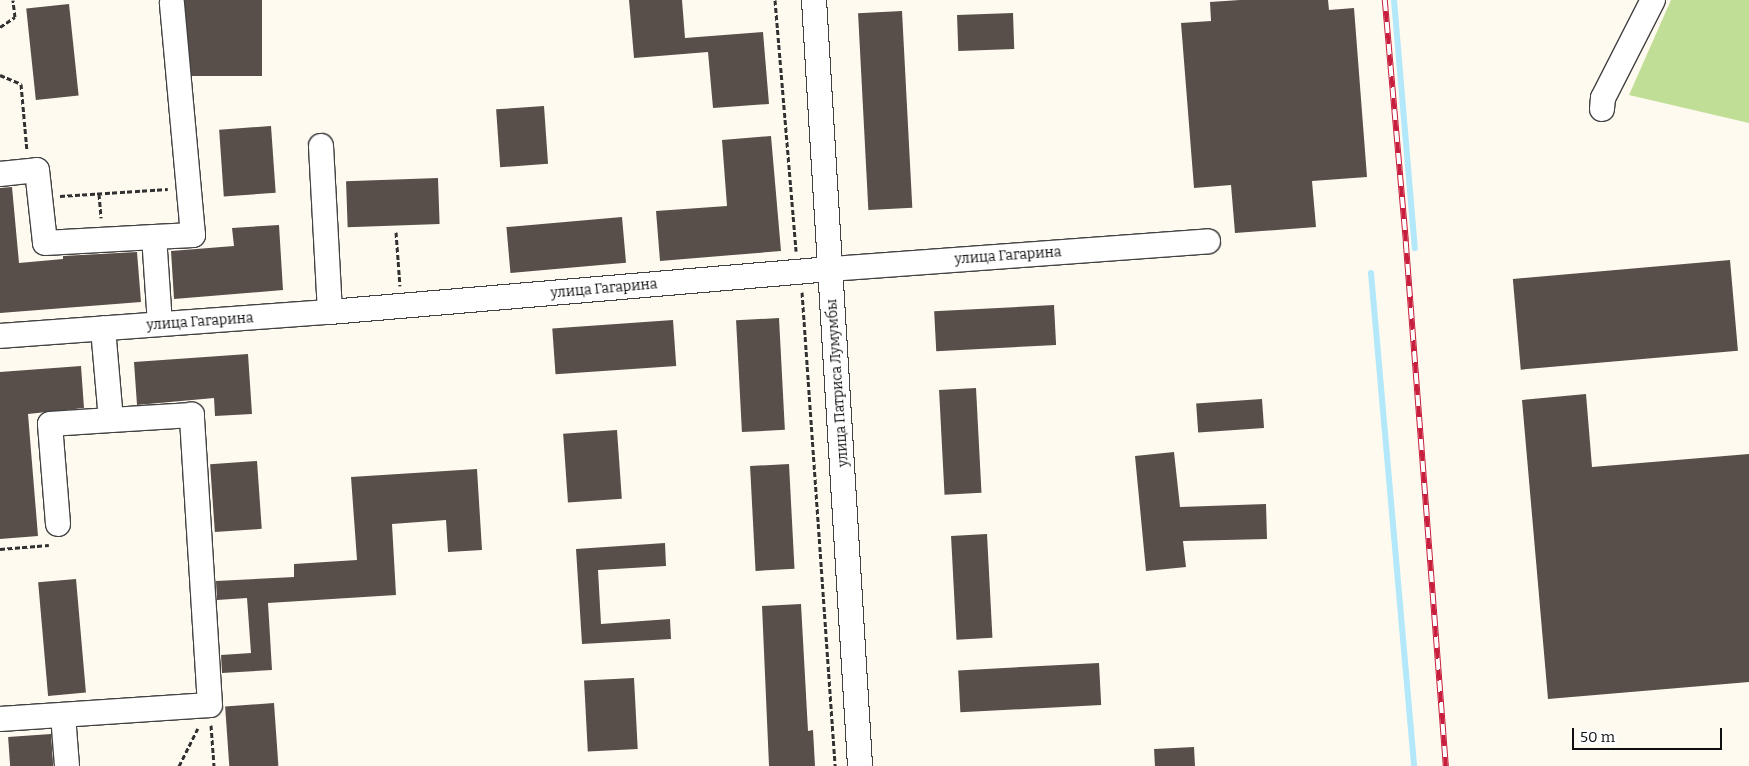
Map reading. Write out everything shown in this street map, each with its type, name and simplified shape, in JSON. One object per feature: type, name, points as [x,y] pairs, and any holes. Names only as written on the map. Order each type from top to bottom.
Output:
[{"type":"street","name":"улица Патриса Лумумбы","points":[[814,0],[860,766]]},
{"type":"street","points":[[1602,109],[1603,98],[1653,0]]},
{"type":"street","points":[[0,174],[37,170],[45,243],[193,235],[172,3]]},
{"type":"street","points":[[321,146],[330,312]]},
{"type":"street","points":[[154,237],[160,324]]},
{"type":"street","name":"улица Гагарина","points":[[0,336],[330,312],[831,269],[1208,241]]},
{"type":"street","points":[[103,328],[111,420]]},
{"type":"street","points":[[0,719],[210,705],[192,415],[50,424],[58,524]]},
{"type":"street","points":[[63,715],[67,766]]},
{"type":"path","points":[[0,27],[15,18],[13,0]]},
{"type":"path","points":[[775,0],[799,272],[834,766]]},
{"type":"path","points":[[0,75],[21,84],[30,171]]},
{"type":"path","points":[[40,198],[189,187]]},
{"type":"path","points":[[396,232],[402,306]]},
{"type":"path","points":[[0,549],[62,544],[58,524]]},
{"type":"path","points":[[179,766],[210,705]]},
{"type":"path","points":[[210,705],[214,766]]},
{"type":"green space","points":[[1671,0],[1749,0],[1749,123],[1629,95]]},
{"type":"building","points":[[185,0],[262,0],[262,76],[185,76]]},
{"type":"building","points":[[629,0],[682,0],[685,38],[763,32],[769,104],[713,108],[708,52],[634,58]]},
{"type":"building","points":[[1328,0],[1329,10],[1354,8],[1367,177],[1312,181],[1316,227],[1235,233],[1231,185],[1194,188],[1181,23],[1211,21],[1210,2]]},
{"type":"building","points":[[69,4],[79,95],[36,100],[26,8]]},
{"type":"building","points":[[902,11],[912,208],[868,210],[858,13]]},
{"type":"building","points":[[1013,13],[1014,49],[958,51],[957,15]]},
{"type":"building","points":[[544,106],[548,164],[500,167],[496,109]]},
{"type":"building","points":[[271,126],[276,193],[224,196],[219,130]]},
{"type":"building","points":[[771,136],[781,251],[660,261],[656,211],[727,206],[722,140]]},
{"type":"building","points":[[438,178],[440,224],[348,227],[346,181]]},
{"type":"building","points":[[12,187],[19,263],[63,259],[63,256],[137,252],[141,302],[0,313],[0,188]]},
{"type":"building","points":[[622,217],[626,263],[510,273],[506,227]]},
{"type":"building","points":[[279,225],[283,290],[174,299],[171,251],[234,246],[232,228]]},
{"type":"building","points":[[1730,260],[1738,351],[1521,370],[1513,279]]},
{"type":"building","points":[[1054,305],[1056,345],[936,351],[934,311]]},
{"type":"building","points":[[779,318],[785,430],[742,432],[736,320]]},
{"type":"building","points":[[673,320],[676,366],[556,374],[552,328]]},
{"type":"building","points":[[248,354],[252,414],[215,416],[214,398],[137,405],[134,362]]},
{"type":"building","points":[[81,366],[84,408],[28,414],[38,536],[0,539],[0,372]]},
{"type":"building","points":[[976,388],[981,493],[945,495],[939,390]]},
{"type":"building","points":[[1586,394],[1592,467],[1749,454],[1749,682],[1548,699],[1522,400]]},
{"type":"building","points":[[1262,399],[1264,428],[1198,433],[1196,404]]},
{"type":"building","points":[[617,430],[622,499],[568,503],[563,434]]},
{"type":"building","points":[[1174,452],[1180,507],[1266,504],[1267,539],[1183,541],[1186,567],[1146,571],[1135,456]]},
{"type":"building","points":[[257,461],[262,529],[215,532],[210,464]]},
{"type":"building","points":[[789,464],[794,569],[756,571],[750,466]]},
{"type":"building","points":[[477,469],[482,550],[448,552],[446,520],[392,524],[396,595],[268,603],[272,670],[222,673],[221,655],[251,653],[247,598],[217,600],[216,581],[294,577],[294,564],[357,560],[351,477]]},
{"type":"building","points":[[987,534],[992,638],[956,640],[951,536]]},
{"type":"building","points":[[665,543],[666,566],[598,570],[601,624],[670,619],[671,639],[582,644],[576,549]]},
{"type":"building","points":[[76,579],[86,693],[48,696],[38,582]]},
{"type":"building","points":[[801,604],[808,731],[813,730],[815,766],[769,766],[762,606]]},
{"type":"building","points":[[1099,663],[1101,705],[960,712],[958,670]]},
{"type":"building","points":[[634,678],[638,749],[588,752],[584,681]]},
{"type":"building","points":[[274,703],[278,766],[229,766],[225,706]]},
{"type":"building","points":[[51,734],[53,766],[10,766],[8,737]]},
{"type":"building","points":[[1194,747],[1195,766],[1155,766],[1154,749]]},
{"type":"waterway","points":[[1394,0],[1415,248]]},
{"type":"waterway","points":[[1371,273],[1414,766]]},
{"type":"railway","points":[[1385,0],[1406,242],[1446,766]]}]
